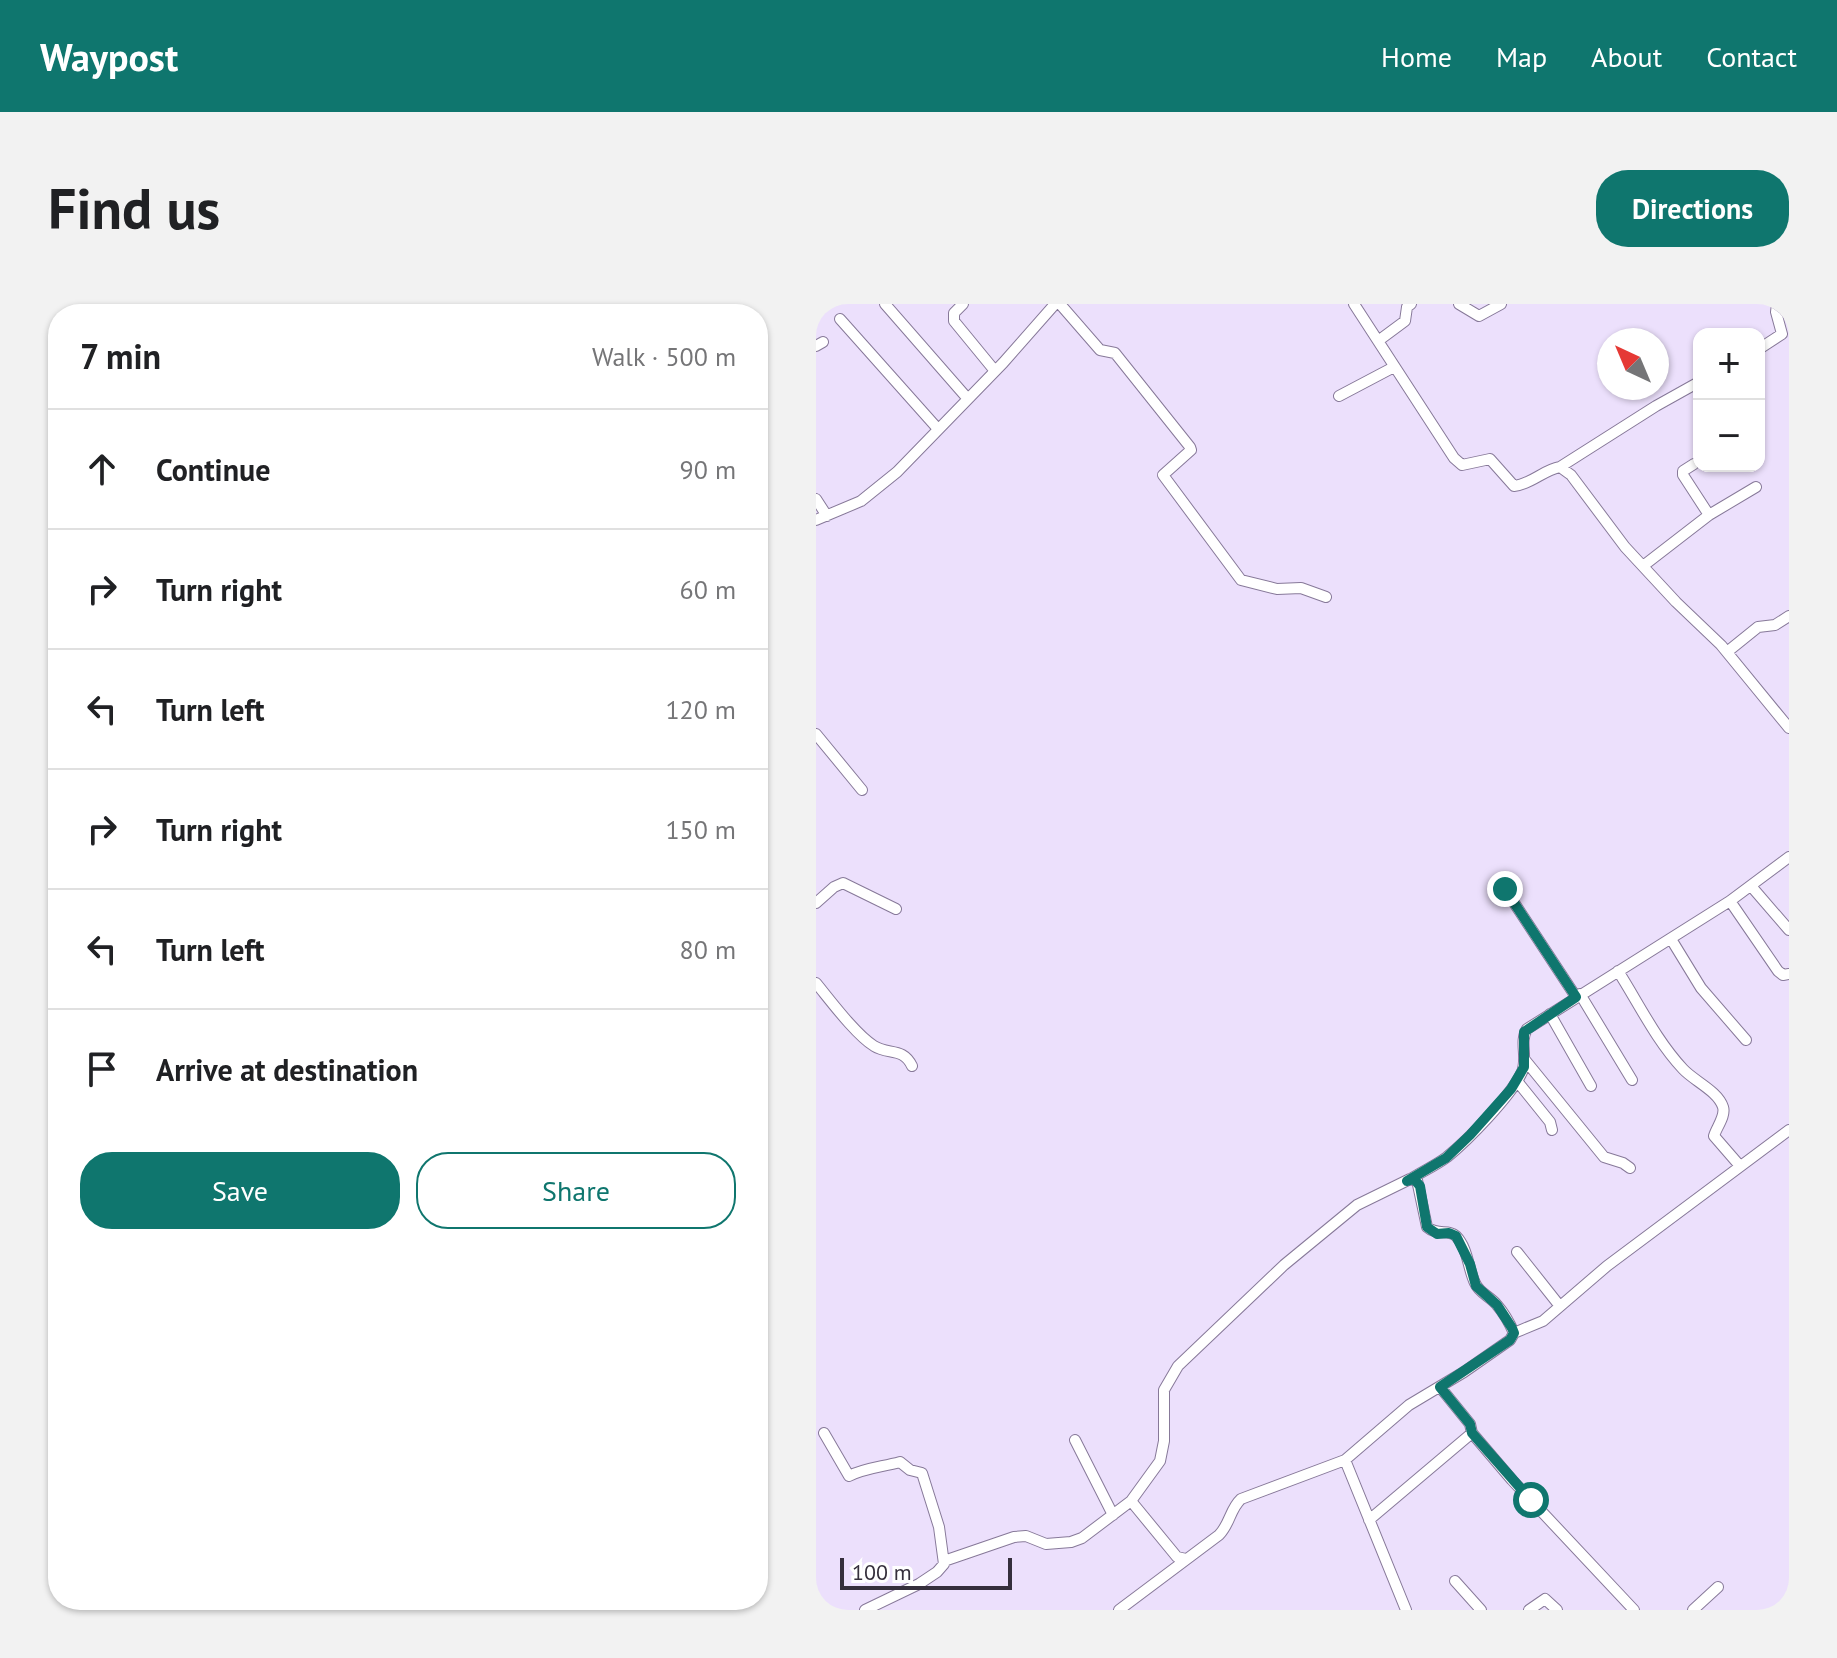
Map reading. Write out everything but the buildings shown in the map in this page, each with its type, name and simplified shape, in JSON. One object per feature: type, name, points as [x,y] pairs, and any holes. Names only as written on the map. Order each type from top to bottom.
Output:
[{"type":"street","points":[[885,304],[968,399]]},
{"type":"street","points":[[963,304],[954,313],[954,321],[995,371]]},
{"type":"street","points":[[816,499],[822,518],[861,501],[878,489],[995,371],[1056,304],[1100,350],[1115,353],[1190,447],[1191,450],[1163,475],[1237,576],[1277,589],[1301,588],[1326,597]]},
{"type":"street","points":[[1354,304],[1454,458],[1462,465],[1490,459],[1514,486],[1560,467],[1693,385]]},
{"type":"street","points":[[1378,341],[1405,321],[1407,307],[1411,304]]},
{"type":"street","points":[[1459,304],[1479,316],[1501,304]]},
{"type":"street","points":[[1765,346],[1786,337],[1776,312],[1777,304]]},
{"type":"street","points":[[840,319],[938,429]]},
{"type":"street","points":[[1339,396],[1394,367]]},
{"type":"street","points":[[1693,465],[1683,471],[1683,475],[1709,515]]},
{"type":"street","points":[[1560,467],[1571,475],[1597,512],[1643,566],[1727,652],[1789,728]]},
{"type":"street","points":[[1643,566],[1709,515],[1756,487]]},
{"type":"street","points":[[1727,652],[1758,627],[1779,624],[1789,616]]},
{"type":"street","points":[[816,734],[862,790]]},
{"type":"street","points":[[1407,1181],[1446,1158],[1517,1081],[1525,1060],[1524,1032],[1788,861]]},
{"type":"street","points":[[816,903],[843,883],[896,909]]},
{"type":"street","points":[[1751,886],[1789,930]]},
{"type":"street","points":[[1505,889],[1632,1080]]},
{"type":"street","points":[[1730,901],[1778,971],[1783,975],[1789,974]]},
{"type":"street","points":[[1671,939],[1701,988],[1746,1040]]},
{"type":"street","points":[[1618,971],[1661,1043],[1723,1107],[1714,1136],[1740,1166]]},
{"type":"street","points":[[816,983],[871,1044],[899,1052],[908,1058],[912,1066]]},
{"type":"street","points":[[1550,1014],[1591,1086]]},
{"type":"street","points":[[1525,1060],[1604,1157],[1630,1168]]},
{"type":"street","points":[[1517,1081],[1550,1122],[1552,1130]]},
{"type":"street","points":[[1119,1610],[1226,1528],[1234,1507],[1241,1499],[1345,1460],[1395,1415],[1500,1347],[1514,1333],[1543,1321],[1559,1305],[1789,1130]]},
{"type":"street","points":[[865,1610],[919,1584],[937,1572],[944,1561],[1014,1537],[1026,1536],[1046,1544],[1082,1538],[1131,1501],[1160,1461],[1164,1441],[1164,1390],[1178,1366],[1284,1265],[1376,1194],[1414,1179],[1420,1186],[1427,1227],[1437,1234],[1456,1236],[1470,1264],[1476,1286],[1497,1305],[1514,1333]]},
{"type":"street","points":[[1517,1252],[1559,1305]]},
{"type":"street","points":[[1440,1387],[1470,1424],[1472,1433],[1512,1480],[1634,1610]]},
{"type":"street","points":[[824,1433],[849,1476],[863,1469],[877,1469],[900,1462],[910,1470],[923,1474],[939,1527],[944,1561]]},
{"type":"street","points":[[1369,1520],[1472,1433]]},
{"type":"street","points":[[1075,1440],[1113,1515]]},
{"type":"street","points":[[1345,1460],[1406,1610]]},
{"type":"street","points":[[1131,1501],[1177,1557],[1186,1559]]},
{"type":"street","points":[[1455,1581],[1481,1610]]},
{"type":"street","points":[[1693,1610],[1718,1587]]},
{"type":"street","points":[[1529,1610],[1543,1599],[1557,1610]]},
{"type":"route","points":[[1505,889],[1576,997],[1524,1032],[1525,1060],[1520,1075],[1470,1135],[1446,1158],[1407,1181],[1417,1180],[1420,1186],[1427,1227],[1437,1234],[1456,1236],[1470,1264],[1476,1286],[1497,1305],[1514,1333],[1510,1340],[1440,1387],[1470,1424],[1472,1433],[1531,1500]]}]
